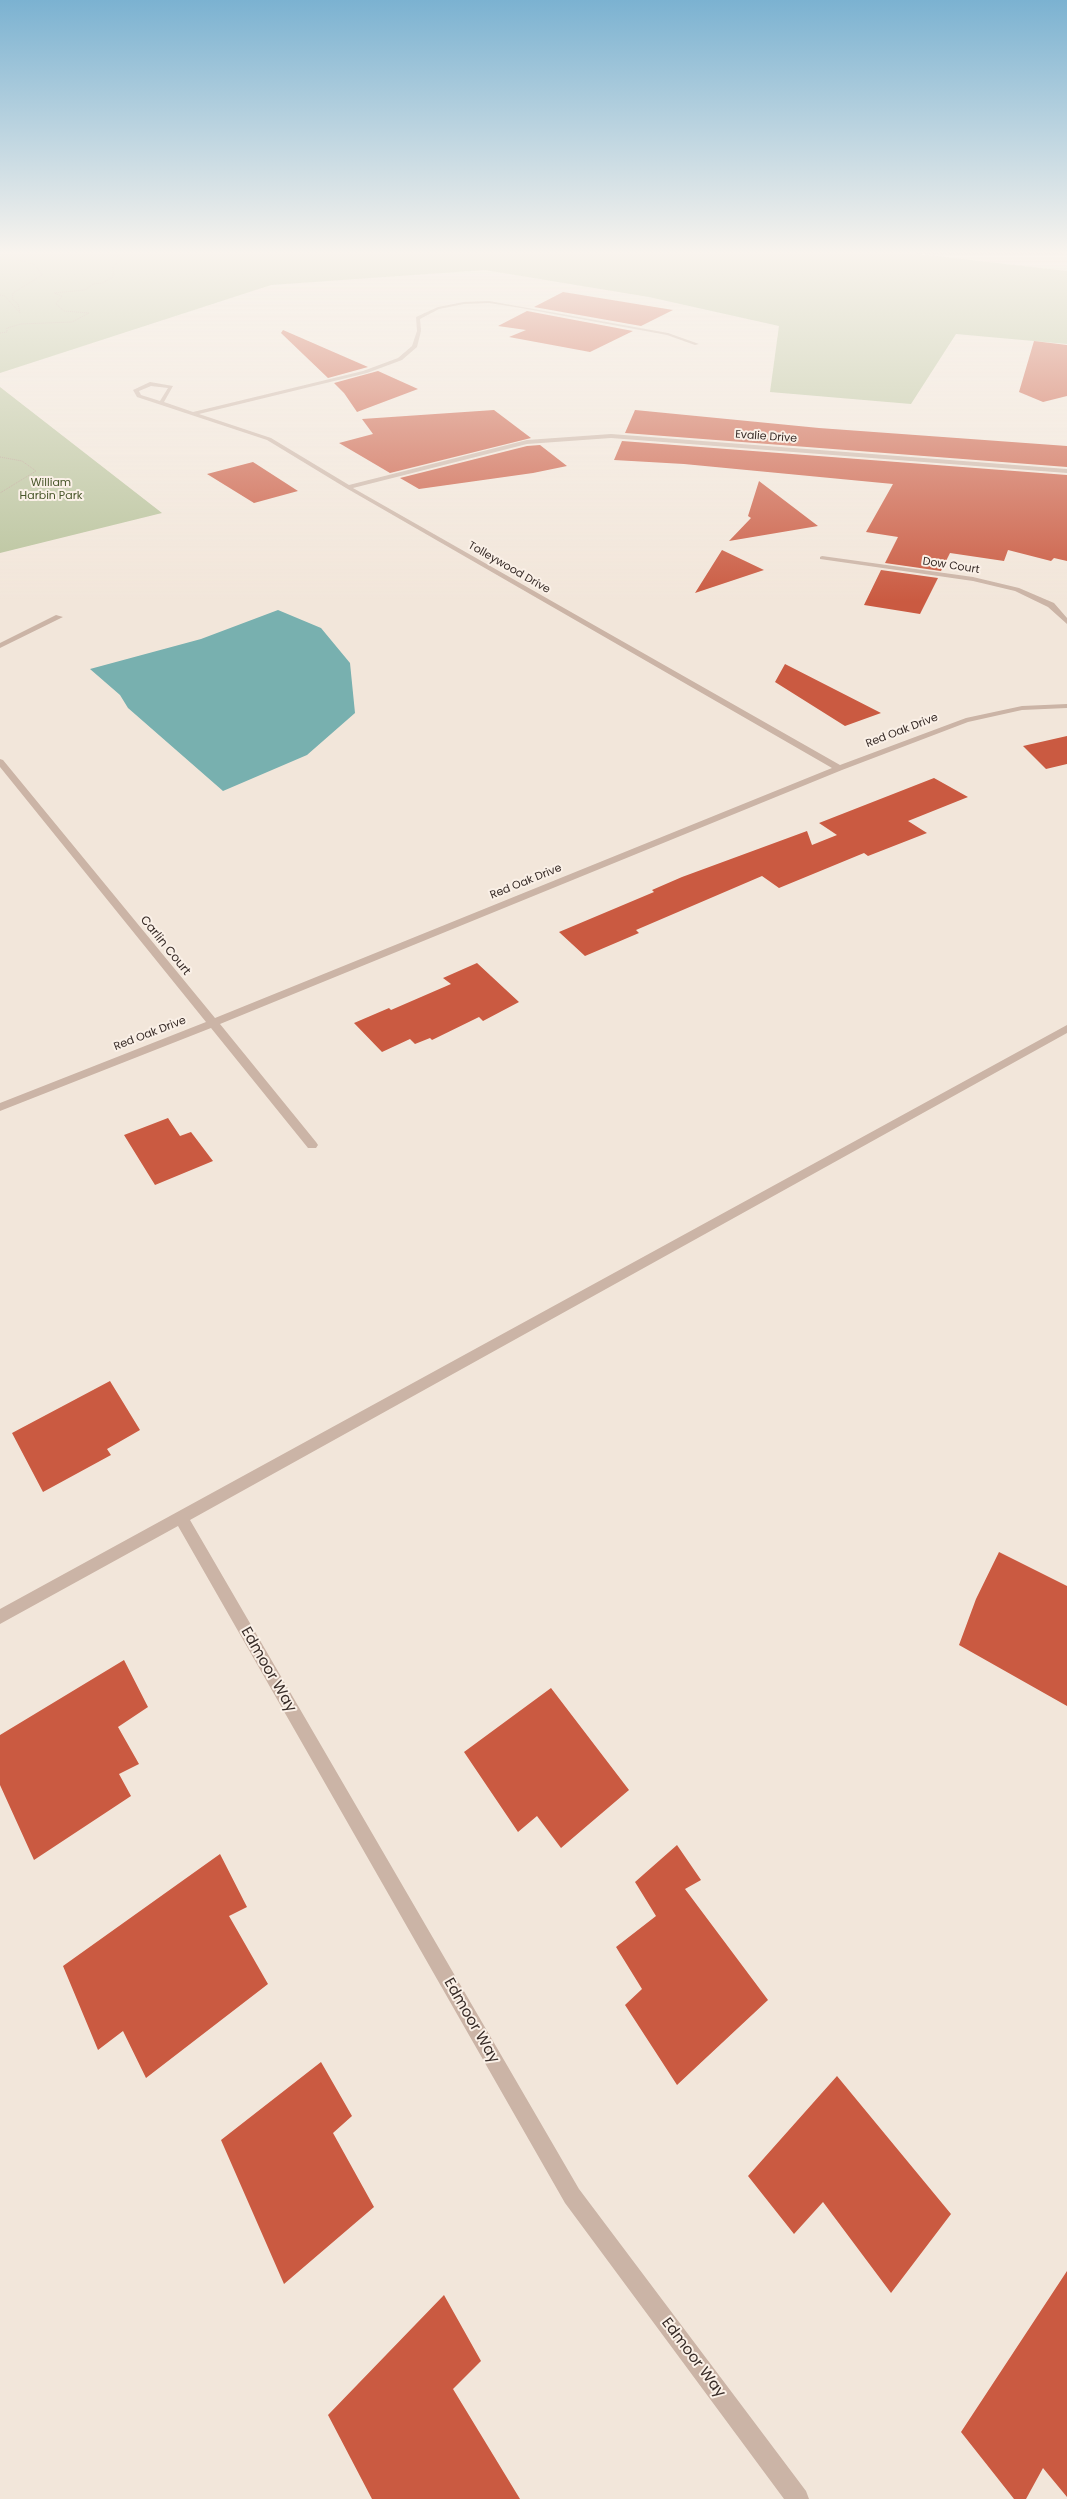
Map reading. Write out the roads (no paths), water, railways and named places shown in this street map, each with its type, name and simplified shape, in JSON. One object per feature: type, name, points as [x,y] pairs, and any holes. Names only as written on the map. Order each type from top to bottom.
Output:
[{"type":"street","points":[[194,414],[374,369]]},
{"type":"street","name":"Tolleywood Drive","points":[[162,402],[269,439],[348,487],[839,768]]},
{"type":"street","name":"Evalie Drive","points":[[348,487],[527,442],[611,436],[1067,471]]},
{"type":"street","name":"Dow Court","points":[[822,558],[973,579],[1017,589],[1051,605],[1067,622]]},
{"type":"street","points":[[0,646],[59,617]]},
{"type":"street","name":"Red Oak Drive","points":[[0,1106],[211,1024],[839,768],[966,720],[1022,708],[1067,706]]},
{"type":"street","name":"Carlin Court","points":[[0,762],[211,1024],[312,1145]]},
{"type":"street","points":[[0,1617],[1067,1028]]},
{"type":"street","name":"Edmoor Way","points":[[180,1518],[572,2196],[798,2499]]},
{"type":"water","points":[[278,610],[321,628],[350,663],[355,713],[307,755],[223,791],[128,708],[120,695],[90,669],[201,639]]},
{"type":"park label","name":"William Harbin Park","points":[[51,489]]}]
